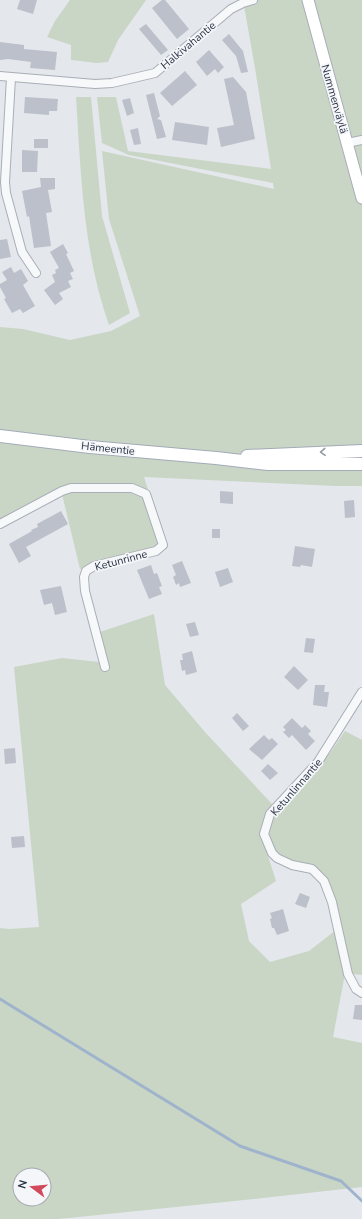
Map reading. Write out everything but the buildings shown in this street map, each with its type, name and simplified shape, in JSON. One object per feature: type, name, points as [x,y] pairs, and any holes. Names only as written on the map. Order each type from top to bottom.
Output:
[{"type":"main road","name":"Hämeentie","points":[[0,436],[90,447],[268,464],[362,464]]},
{"type":"main road","name":"Hämeentie","points":[[216,458],[327,451],[362,451]]},
{"type":"street","name":"Halkivahantie","points":[[0,76],[95,84],[112,83],[155,73],[231,9],[253,0]]},
{"type":"street","name":"Nummenväylä","points":[[308,0],[362,198]]},
{"type":"street","points":[[11,78],[5,182],[6,193],[22,252],[36,272]]},
{"type":"street","points":[[347,143],[362,140]]},
{"type":"street","name":"Ketunrinne","points":[[0,524],[62,491],[71,488],[132,488],[146,494],[163,545],[156,551],[94,566],[86,571],[84,577],[85,591],[105,667]]},
{"type":"street","name":"Ketunlinnantie","points":[[362,692],[318,762],[270,814],[264,834],[272,853],[277,858],[292,865],[312,869],[324,882],[332,902],[348,974],[356,989],[362,993]]},
{"type":"green space","points":[[70,0],[146,0],[118,40],[108,62],[97,63],[71,60],[71,45],[47,37],[55,21]]},
{"type":"green space","points":[[243,0],[362,0],[362,486],[144,477],[167,549],[80,569],[62,494],[0,526],[0,327],[23,329],[70,340],[111,331],[140,316],[109,219],[102,151],[274,189],[273,183],[129,155],[102,143],[97,97],[116,97],[128,151],[271,169]]},
{"type":"green space","points":[[76,97],[91,97],[102,216],[130,313],[109,325],[100,297],[88,241],[82,184]]},
{"type":"green space","points":[[154,614],[165,685],[205,732],[272,804],[266,814],[261,834],[276,881],[241,904],[249,941],[270,962],[309,951],[336,930],[345,974],[333,1037],[362,1043],[362,1187],[59,1219],[0,1219],[0,928],[10,929],[39,927],[14,667],[62,658],[99,662],[100,632]]},
{"type":"green space","points":[[345,731],[362,740],[362,975],[352,974],[335,898],[327,878],[313,867],[294,862],[275,852],[268,833],[273,816],[330,753]]},
{"type":"waterway","points":[[0,999],[240,1146],[341,1181],[362,1201]]}]
